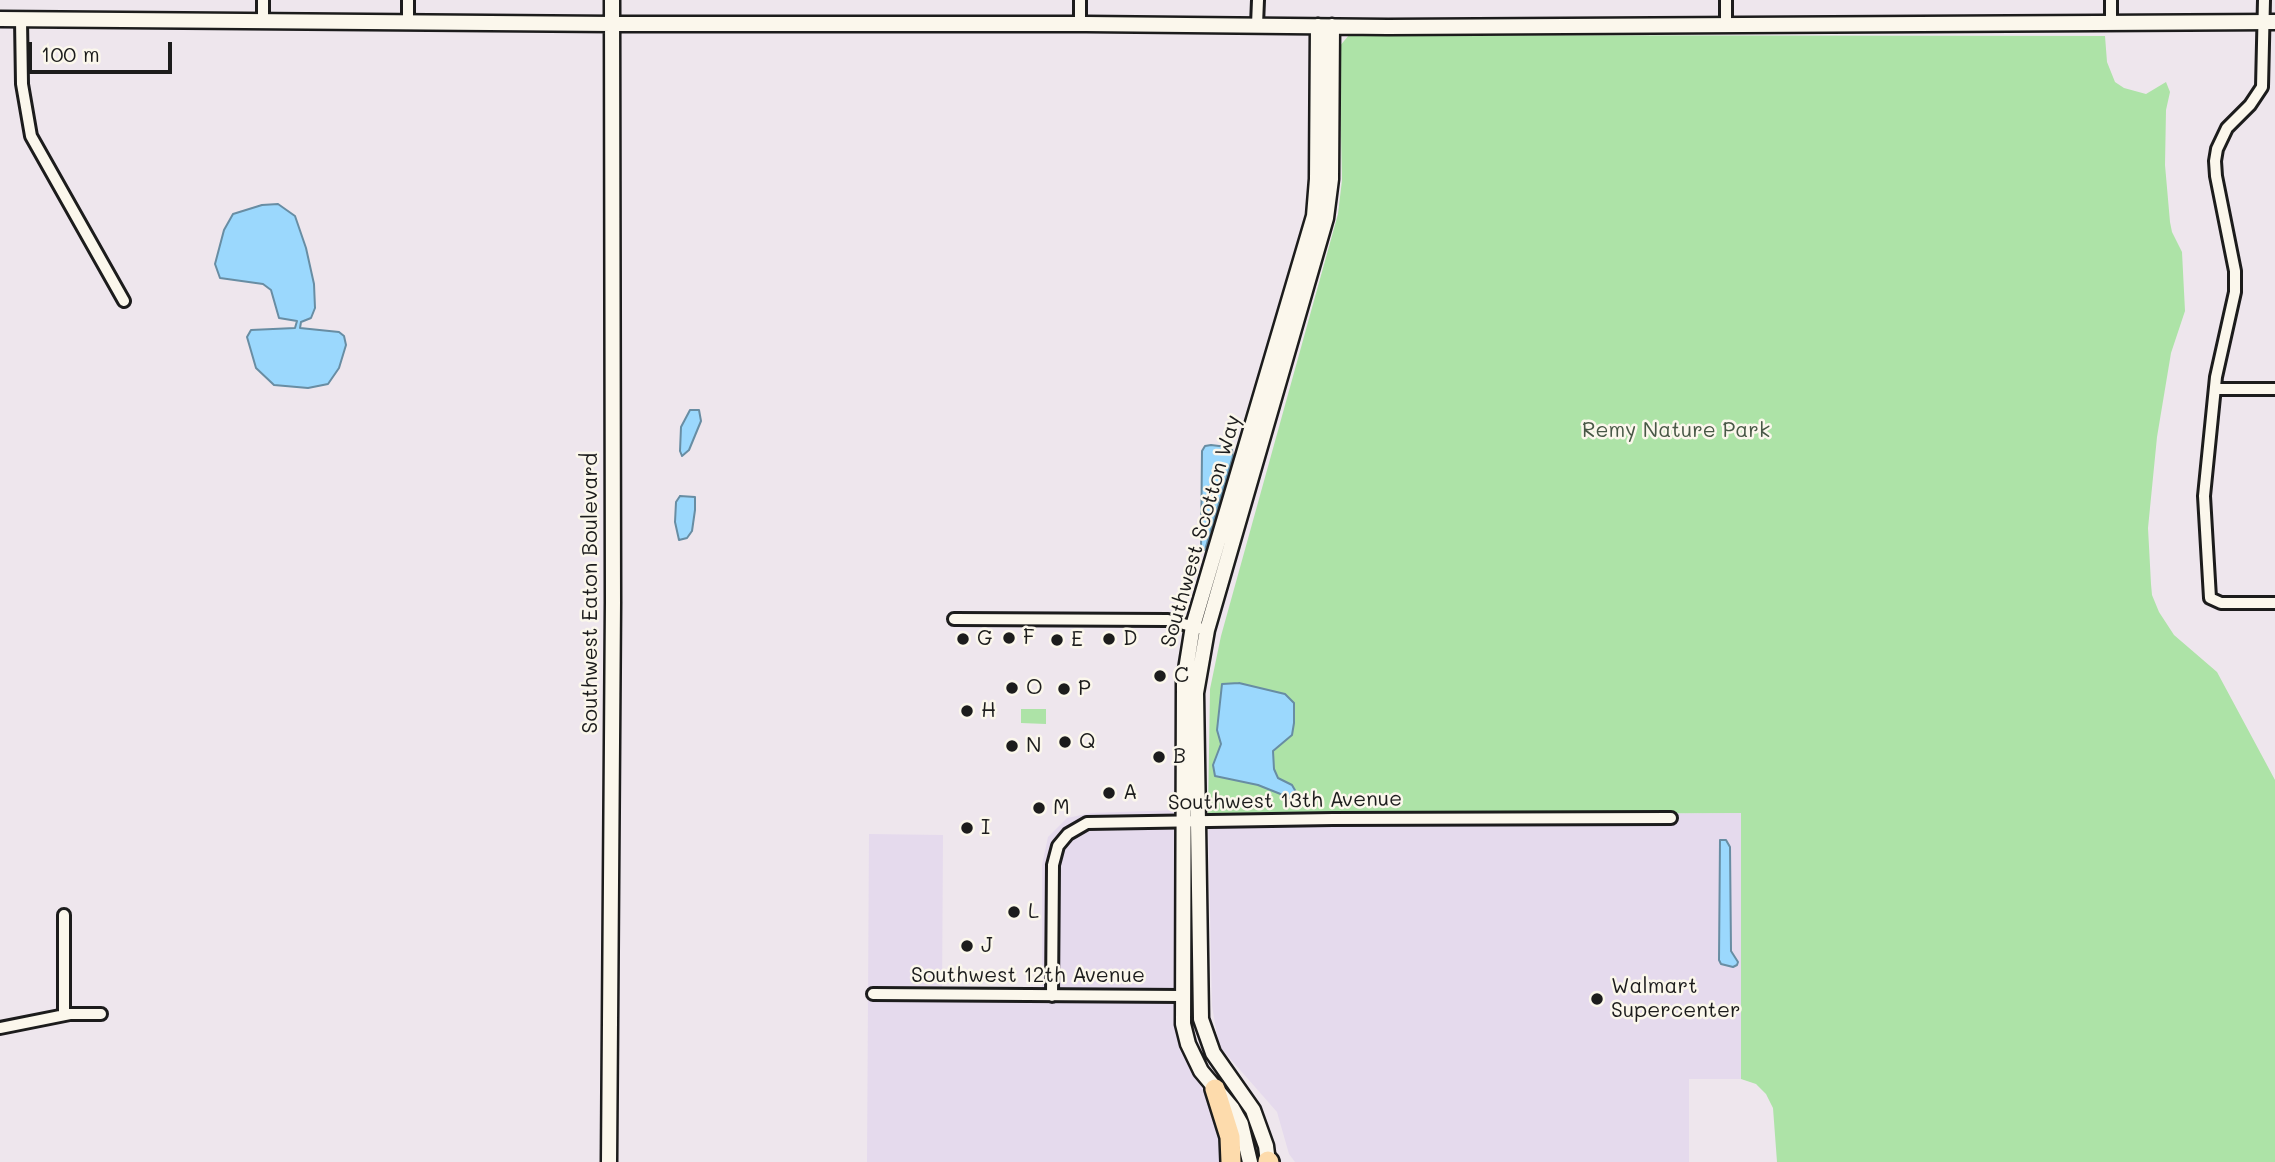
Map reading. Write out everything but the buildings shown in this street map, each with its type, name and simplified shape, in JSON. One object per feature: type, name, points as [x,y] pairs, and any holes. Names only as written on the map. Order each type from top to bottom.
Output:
[{"type":"highway","points":[[1215,1089],[1230,1137],[1231,1162]]},
{"type":"street","points":[[263,0],[263,22]]},
{"type":"street","points":[[408,0],[408,22]]},
{"type":"street","name":"Southwest Eaton Boulevard","points":[[609,1162],[613,602],[612,0]]},
{"type":"street","points":[[1080,0],[1080,24]]},
{"type":"street","points":[[1258,0],[1258,25]]},
{"type":"street","points":[[1726,24],[1727,0]]},
{"type":"street","points":[[2111,0],[2111,23]]},
{"type":"street","points":[[2264,0],[2269,23],[2262,87],[2250,105],[2227,128],[2217,149],[2216,176],[2236,282],[2234,302],[2217,369],[2203,496],[2210,598],[2216,603],[2275,603]]},
{"type":"street","points":[[0,19],[1325,26],[2269,23]]},
{"type":"street","points":[[21,20],[23,84],[31,136],[124,302]]},
{"type":"street","name":"Southwest Scotton Way","points":[[1264,1162],[1264,1138],[1253,1110],[1219,1063],[1203,1027],[1184,682],[1301,283],[1317,196],[1325,26]]},
{"type":"street","points":[[2262,87],[2275,91]]},
{"type":"street","points":[[2215,389],[2275,389]]},
{"type":"street","points":[[954,619],[1168,620],[1200,628]]},
{"type":"street","name":"Southwest 13th Avenue","points":[[1052,996],[1053,865],[1058,846],[1068,834],[1087,823],[1671,818]]},
{"type":"street","name":"Southwest Scotton Way","points":[[1190,822],[1183,1024],[1188,1044],[1201,1071],[1232,1108],[1264,1162]]},
{"type":"street","points":[[64,915],[64,1015]]},
{"type":"street","name":"Southwest 12th Avenue","points":[[873,994],[1182,996]]},
{"type":"street","points":[[0,1028],[64,1015],[102,1014]]},
{"type":"shaded area","points":[[1178,810],[1179,1035],[1187,1060],[1214,1106],[1226,1162],[867,1162],[869,834],[943,835],[942,998],[1042,998],[1042,865],[1048,837],[1067,818],[1091,813]]},
{"type":"shaded area","points":[[1742,813],[1741,1079],[1689,1079],[1689,1162],[1295,1162],[1289,1154],[1277,1112],[1219,1046],[1212,1006],[1208,815]]},
{"type":"green space","name":"Remy Nature Park","points":[[1349,35],[2105,36],[2107,62],[2115,82],[2124,88],[2146,94],[2166,82],[2170,92],[2166,110],[2165,165],[2170,222],[2182,252],[2185,311],[2171,353],[2157,437],[2148,528],[2152,595],[2174,635],[2217,672],[2275,780],[2275,1162],[1777,1162],[1773,1108],[1766,1094],[1756,1084],[1741,1079],[1741,813],[1208,815],[1210,689],[1221,636],[1338,214],[1342,180],[1339,47]]},
{"type":"green space","points":[[1021,709],[1046,709],[1046,724],[1021,723]]},
{"type":"water","points":[[278,204],[295,216],[314,284],[315,308],[311,318],[301,322],[300,328],[339,332],[344,336],[346,345],[339,368],[328,384],[308,388],[274,385],[256,368],[247,337],[251,330],[295,328],[297,321],[279,318],[271,290],[263,284],[220,278],[215,264],[224,230],[233,214],[262,205]]},
{"type":"water","points":[[690,410],[699,410],[701,421],[689,450],[682,456],[681,427]]},
{"type":"water","points":[[1205,446],[1227,447],[1232,450],[1233,456],[1205,550],[1201,549],[1202,451]]},
{"type":"water","points":[[680,496],[695,497],[695,510],[692,531],[687,538],[679,540],[675,522],[676,502]]},
{"type":"water","points":[[1239,683],[1285,694],[1294,703],[1292,735],[1273,751],[1274,769],[1278,778],[1292,785],[1296,792],[1293,799],[1258,785],[1215,776],[1213,765],[1221,744],[1217,730],[1222,684]]},
{"type":"water","points":[[1720,840],[1726,840],[1730,847],[1731,951],[1738,962],[1733,967],[1721,964],[1719,960]]},
{"type":"place","name":"F","points":[[1009,638]]},
{"type":"place","name":"G","points":[[963,639]]},
{"type":"place","name":"D","points":[[1109,639]]},
{"type":"place","name":"E","points":[[1057,640]]},
{"type":"place","name":"C","points":[[1160,676]]},
{"type":"place","name":"O","points":[[1012,688]]},
{"type":"place","name":"P","points":[[1064,689]]},
{"type":"place","name":"H","points":[[967,711]]},
{"type":"place","name":"Q","points":[[1065,742]]},
{"type":"place","name":"N","points":[[1012,746]]},
{"type":"place","name":"B","points":[[1159,757]]},
{"type":"place","name":"A","points":[[1109,793]]},
{"type":"place","name":"M","points":[[1039,808]]},
{"type":"place","name":"I","points":[[967,828]]},
{"type":"place","name":"L","points":[[1014,912]]},
{"type":"place","name":"J","points":[[967,946]]},
{"type":"place","name":"Walmart Supercenter","points":[[1597,999]]}]
